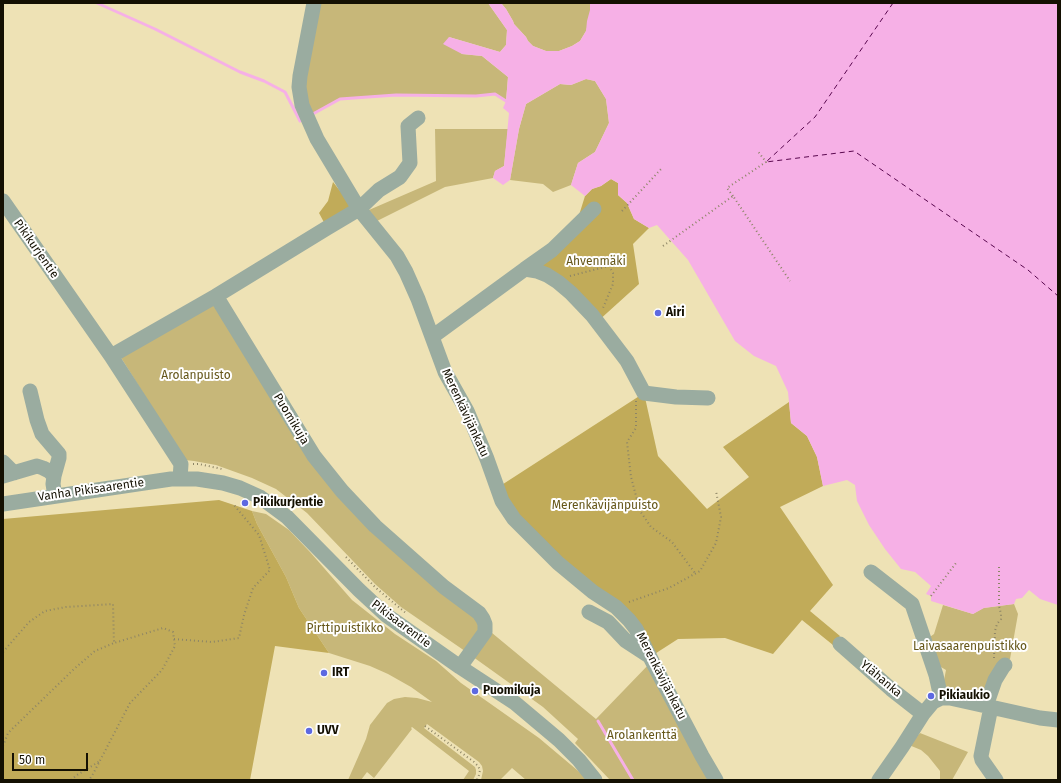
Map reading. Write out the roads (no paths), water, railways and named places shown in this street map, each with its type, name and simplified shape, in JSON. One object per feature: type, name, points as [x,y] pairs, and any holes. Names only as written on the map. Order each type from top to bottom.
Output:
[{"type":"street","name":"Merenkävijänkatu","points":[[314,3],[298,87],[302,105],[317,139],[359,209],[397,256],[406,272],[418,299],[445,372],[467,411],[487,459],[502,501],[514,519],[558,563],[593,592],[616,607],[636,629],[716,780]]},
{"type":"street","points":[[111,356],[216,296],[359,209],[379,190],[400,177],[410,163],[408,126],[418,118]]},
{"type":"street","name":"Pikikurjentie","points":[[3,201],[111,356],[181,464],[180,479]]},
{"type":"street","points":[[432,337],[552,250],[594,209]]},
{"type":"street","points":[[525,269],[537,271],[558,282],[592,315],[627,361],[640,395],[708,398]]},
{"type":"street","name":"Puomikuja","points":[[216,296],[314,456],[342,492],[375,526],[444,586],[479,613],[483,619],[485,624],[484,632],[460,667]]},
{"type":"street","points":[[30,391],[42,434],[59,454],[53,484],[55,496]]},
{"type":"street","points":[[3,462],[8,474],[37,466],[43,468],[54,476]]},
{"type":"street","name":"Vanha Pikisaarentie","points":[[3,504],[171,479],[180,479]]},
{"type":"street","name":"Pikisaarentie","points":[[180,479],[197,479],[223,483],[245,490],[265,500],[287,517],[359,590],[386,615],[460,667],[515,703],[559,740],[579,760],[595,780]]},
{"type":"street","points":[[871,572],[912,604],[936,675],[941,698]]},
{"type":"street","points":[[589,612],[608,622],[626,641],[650,657]]},
{"type":"street","name":"Ylähanka","points":[[840,644],[891,689],[923,714]]},
{"type":"street","points":[[996,780],[982,760],[981,756],[995,680],[1003,667],[999,664]]},
{"type":"street","points":[[879,780],[923,714],[934,702],[941,698],[950,698],[1040,718],[1058,720]]},
{"type":"waterway","points":[[97,3],[155,29],[240,72],[264,81],[285,92],[300,121],[304,119]]},
{"type":"waterway","points":[[311,115],[340,99],[396,95],[476,96],[495,94],[506,101]]},
{"type":"waterway","points":[[598,721],[633,780]]},
{"type":"place","name":"Airi","points":[[658,313]]},
{"type":"place","name":"Pikikurjentie","points":[[245,503]]},
{"type":"place","name":"IRT","points":[[324,673]]},
{"type":"place","name":"Puomikuja","points":[[475,691]]},
{"type":"place","name":"Pikiaukio","points":[[931,696]]},
{"type":"place","name":"UVV","points":[[309,731]]},
{"type":"park label","name":"Ahvenmäki","points":[[596,262]]},
{"type":"park label","name":"Arolanpuisto","points":[[196,376]]},
{"type":"park label","name":"Merenkävijänpuisto","points":[[605,506]]},
{"type":"park label","name":"Pirttipuistikko","points":[[345,629]]},
{"type":"park label","name":"Laivasaarenpuistikko","points":[[970,647]]},
{"type":"park label","name":"Arolankenttä","points":[[642,736]]}]
